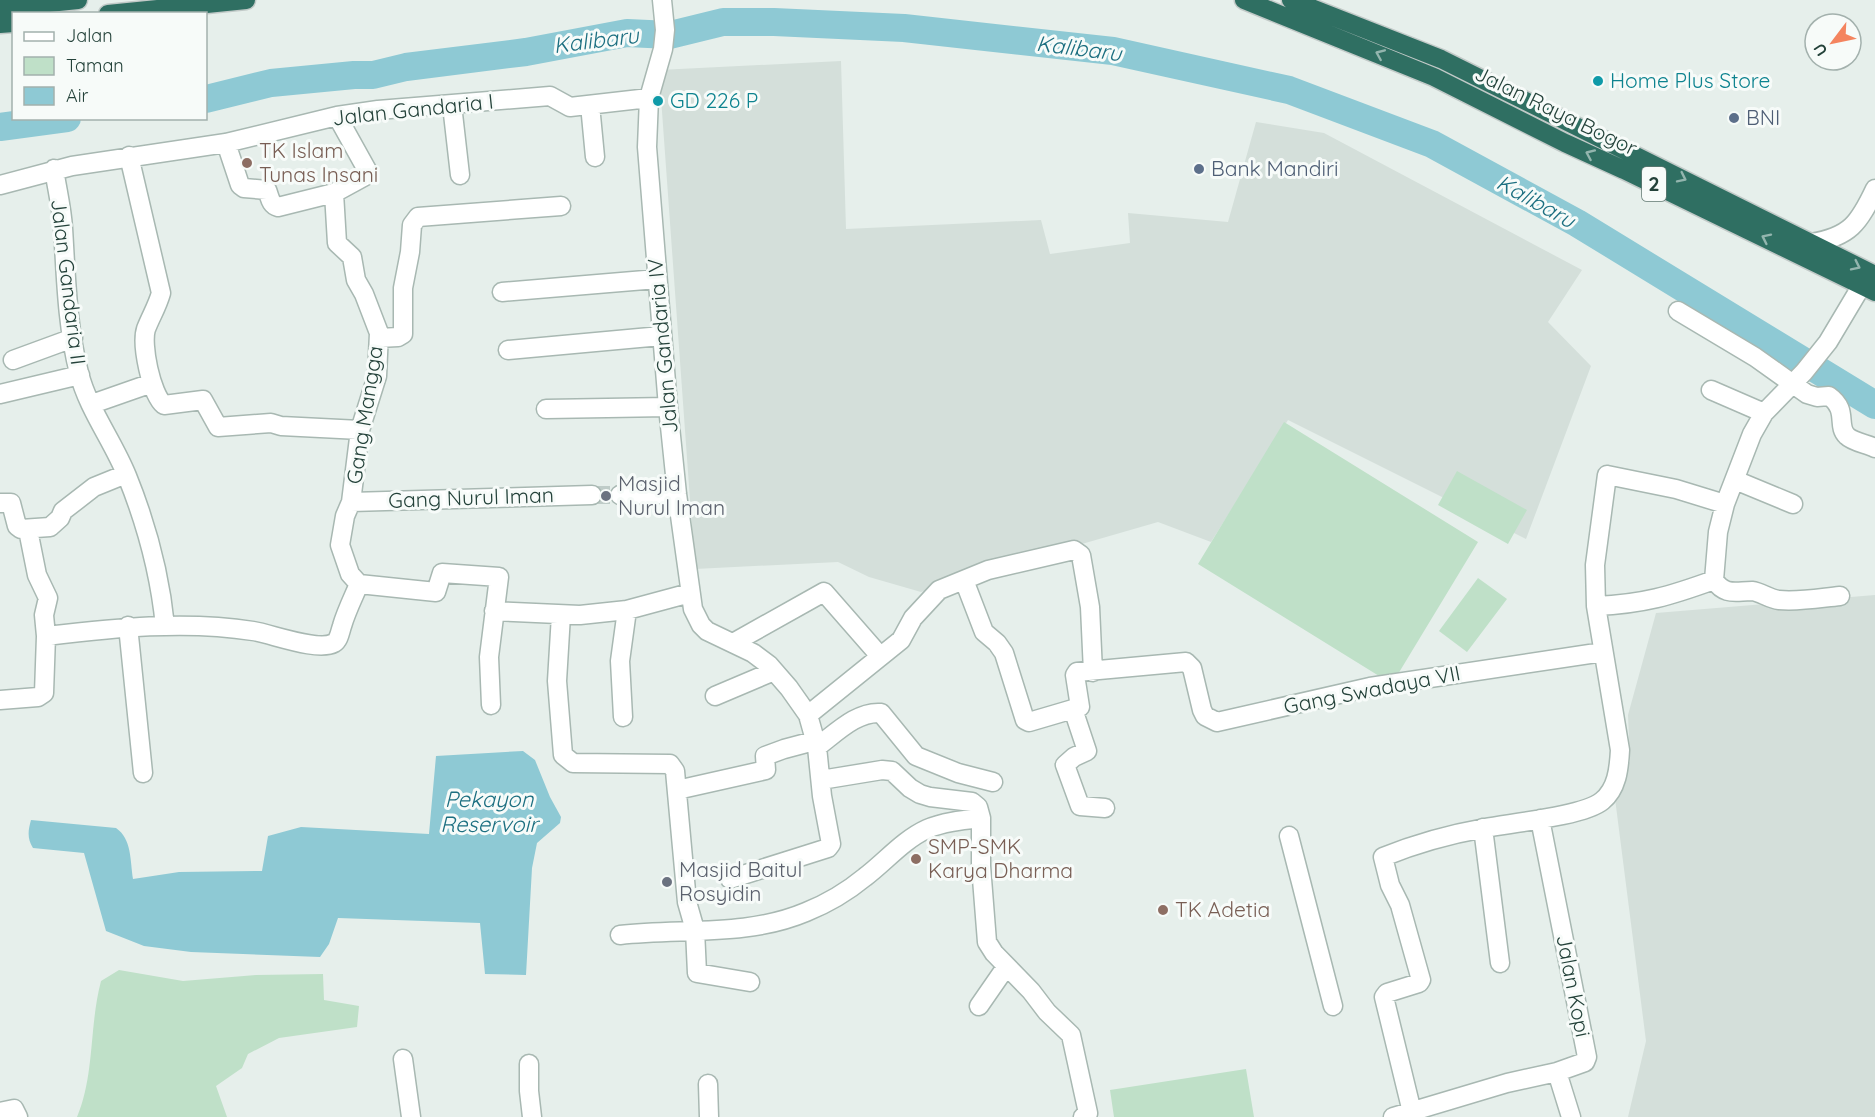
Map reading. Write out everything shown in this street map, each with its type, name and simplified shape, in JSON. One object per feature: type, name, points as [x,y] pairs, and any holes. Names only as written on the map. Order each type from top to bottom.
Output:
[{"type":"highway","points":[[0,8],[78,0]]},
{"type":"highway","points":[[128,12],[246,0]]},
{"type":"highway","name":"Jalan Raya Bogor","points":[[1244,0],[1434,77],[1565,143],[1808,250]]},
{"type":"highway","name":"Jalan Raya Bogor","points":[[1290,0],[1312,4],[1442,59],[1871,284]]},
{"type":"street","name":"Jalan Gandaria IV","points":[[662,0],[665,30],[663,49],[649,98],[647,147],[668,407],[693,609],[701,625],[707,631],[753,653],[774,671],[808,715],[816,744],[831,844],[828,848],[730,879]]},
{"type":"street","name":"Jalan Gandaria I","points":[[0,185],[54,170],[129,156],[226,143],[337,116],[378,110],[549,96],[570,107],[649,98]]},
{"type":"street","points":[[452,105],[460,175]]},
{"type":"street","points":[[590,105],[595,157]]},
{"type":"street","points":[[226,143],[240,185],[244,188],[267,190],[271,202],[278,207],[334,193],[367,175],[367,170],[337,116]]},
{"type":"street","points":[[129,156],[160,294],[158,307],[146,330],[144,345],[158,400],[164,405],[203,400],[218,427],[271,423],[281,426],[360,430]]},
{"type":"street","name":"Jalan Gandaria II","points":[[54,170],[63,226],[64,264],[73,338],[80,375],[126,474],[146,532],[162,600],[165,626]]},
{"type":"street","points":[[1808,250],[1832,240],[1869,216],[1875,189]]},
{"type":"street","name":"Gang Mangga","points":[[334,193],[337,243],[352,257],[356,280],[376,323],[379,338],[377,376],[360,430],[351,502],[345,516],[341,549],[350,574],[359,584]]},
{"type":"street","points":[[379,338],[399,337],[403,334],[403,288],[410,252],[412,225],[418,217],[561,206]]},
{"type":"street","points":[[502,292],[657,279]]},
{"type":"street","points":[[1840,596],[1794,601],[1777,600],[1755,591],[1727,592],[1714,580],[1718,532],[1734,480],[1752,434],[1764,413],[1828,342],[1871,284]]},
{"type":"street","points":[[1678,311],[1755,357],[1798,377],[1813,396],[1829,396],[1842,410],[1843,428],[1847,436],[1875,448]]},
{"type":"street","points":[[508,350],[661,336]]},
{"type":"street","points":[[13,360],[73,338]]},
{"type":"street","points":[[0,394],[80,375]]},
{"type":"street","points":[[92,404],[152,383]]},
{"type":"street","points":[[1711,390],[1764,413]]},
{"type":"street","points":[[546,409],[597,410],[668,407]]},
{"type":"street","points":[[0,503],[11,503],[17,526],[21,529],[42,529],[54,525],[63,511],[94,487],[126,474]]},
{"type":"street","points":[[1415,1113],[1384,997],[1387,993],[1419,983],[1420,980],[1400,904],[1390,885],[1383,857],[1483,828],[1590,808],[1607,796],[1619,770],[1620,750],[1596,606],[1595,565],[1607,475],[1676,489],[1725,504]]},
{"type":"street","points":[[1734,480],[1793,504]]},
{"type":"street","points":[[620,495],[677,494]]},
{"type":"street","name":"Gang Nurul Iman","points":[[351,502],[592,495]]},
{"type":"street","points":[[0,699],[38,698],[44,693],[46,636],[44,615],[48,597],[37,575],[28,530]]},
{"type":"street","points":[[808,715],[901,640],[913,618],[939,590],[988,570],[1074,550],[1081,555],[1086,581],[1094,672],[1076,674],[1081,705],[1040,720],[1029,722],[1025,720],[1004,654],[1001,648],[984,632],[964,580]]},
{"type":"street","points":[[46,636],[128,626],[165,626],[239,629],[319,645],[334,643],[338,639],[359,584],[436,592],[442,573],[494,576],[499,577],[489,657],[491,705]]},
{"type":"street","points":[[1596,606],[1629,605],[1664,598],[1714,580]]},
{"type":"street","points":[[733,642],[824,592],[880,656]]},
{"type":"street","points":[[494,610],[580,615],[627,610],[690,593]]},
{"type":"street","points":[[623,717],[620,661],[627,610]]},
{"type":"street","points":[[561,615],[556,681],[562,750],[566,759],[573,763],[670,764],[675,771],[687,902],[695,930],[698,973],[750,981]]},
{"type":"street","points":[[128,626],[143,773]]},
{"type":"street","name":"Gang Swadaya VII","points":[[1094,672],[1189,663],[1202,710],[1205,716],[1216,722],[1370,687],[1603,652]]},
{"type":"street","points":[[715,696],[774,671]]},
{"type":"street","points":[[1073,709],[1087,751],[1074,757],[1065,765],[1080,806],[1105,808]]},
{"type":"street","points":[[677,790],[766,770],[765,756],[784,749],[816,744],[869,712],[881,712],[909,749],[923,760],[958,773],[993,782]]},
{"type":"street","points":[[821,780],[882,770],[892,771],[920,794],[972,802],[978,807],[981,818],[981,866],[987,942],[1047,1012],[1071,1035],[1088,1113],[1083,1117]]},
{"type":"street","points":[[620,935],[657,931],[742,929],[806,912],[863,879],[924,831],[964,820],[981,818]]},
{"type":"street","name":"Jalan Kopi","points":[[1393,1117],[1415,1113],[1507,1083],[1557,1072],[1584,1063],[1587,1057],[1540,819]]},
{"type":"street","points":[[1483,828],[1500,963]]},
{"type":"street","points":[[1289,836],[1333,1006]]},
{"type":"street","points":[[979,1006],[1006,966]]},
{"type":"street","points":[[403,1059],[411,1117]]},
{"type":"street","points":[[529,1064],[532,1117]]},
{"type":"street","points":[[1557,1072],[1570,1117]]},
{"type":"street","points":[[708,1084],[709,1117]]},
{"type":"street","points":[[0,1112],[14,1109],[18,1117]]},
{"type":"shaded area","points":[[841,61],[846,229],[1041,220],[1050,254],[1130,243],[1128,213],[1228,222],[1256,122],[1324,133],[1582,270],[1548,322],[1591,366],[1526,539],[1288,420],[1211,542],[1158,522],[1068,548],[992,566],[921,592],[869,577],[838,562],[695,569],[659,70]]},
{"type":"shaded area","points":[[1875,595],[1875,1117],[1628,1117],[1646,1041],[1612,775],[1630,762],[1628,715],[1656,613]]},
{"type":"green space","points":[[1284,422],[1478,542],[1392,684],[1198,564]]},
{"type":"green space","points":[[1457,471],[1527,510],[1508,544],[1438,505]]},
{"type":"green space","points":[[1478,578],[1507,599],[1467,652],[1439,631]]},
{"type":"green space","points":[[119,970],[183,981],[256,975],[323,974],[324,1000],[359,1006],[357,1027],[279,1038],[248,1054],[242,1068],[216,1086],[227,1117],[77,1117],[87,1084],[101,981]]},
{"type":"green space","points":[[1246,1069],[1254,1117],[1114,1117],[1110,1090]]},
{"type":"water","name":"Pekayon Reservoir","points":[[523,751],[535,760],[561,817],[560,823],[537,843],[532,868],[526,975],[485,974],[480,923],[338,918],[329,944],[320,957],[191,952],[144,946],[106,931],[84,853],[33,848],[29,838],[31,820],[116,828],[128,844],[133,879],[179,872],[262,871],[268,836],[301,827],[429,834],[436,756]]},
{"type":"waterway","name":"Kalibaru","points":[[207,99],[271,83],[373,75],[406,67],[526,52],[627,33],[670,35],[723,22],[904,28],[1113,51],[1289,90],[1432,144],[1577,223],[1875,405]]},
{"type":"waterway","name":"Kalibaru","points":[[0,127],[52,120]]},
{"type":"tunnel","points":[[592,495],[620,495]]},
{"type":"place","name":"Home Plus Store","points":[[1598,81]]},
{"type":"place","name":"GD 226 P","points":[[658,101]]},
{"type":"place","name":"BNI","points":[[1734,118]]},
{"type":"place","name":"TK Islam Tunas Insani","points":[[247,163]]},
{"type":"place","name":"Bank Mandiri","points":[[1199,169]]},
{"type":"place","name":"Masjid Nurul Iman","points":[[606,496]]},
{"type":"place","name":"SMP-SMK Karya Dharma","points":[[916,859]]},
{"type":"place","name":"Masjid Baitul Rosyidin","points":[[667,882]]},
{"type":"place","name":"TK Adetia","points":[[1163,910]]}]
